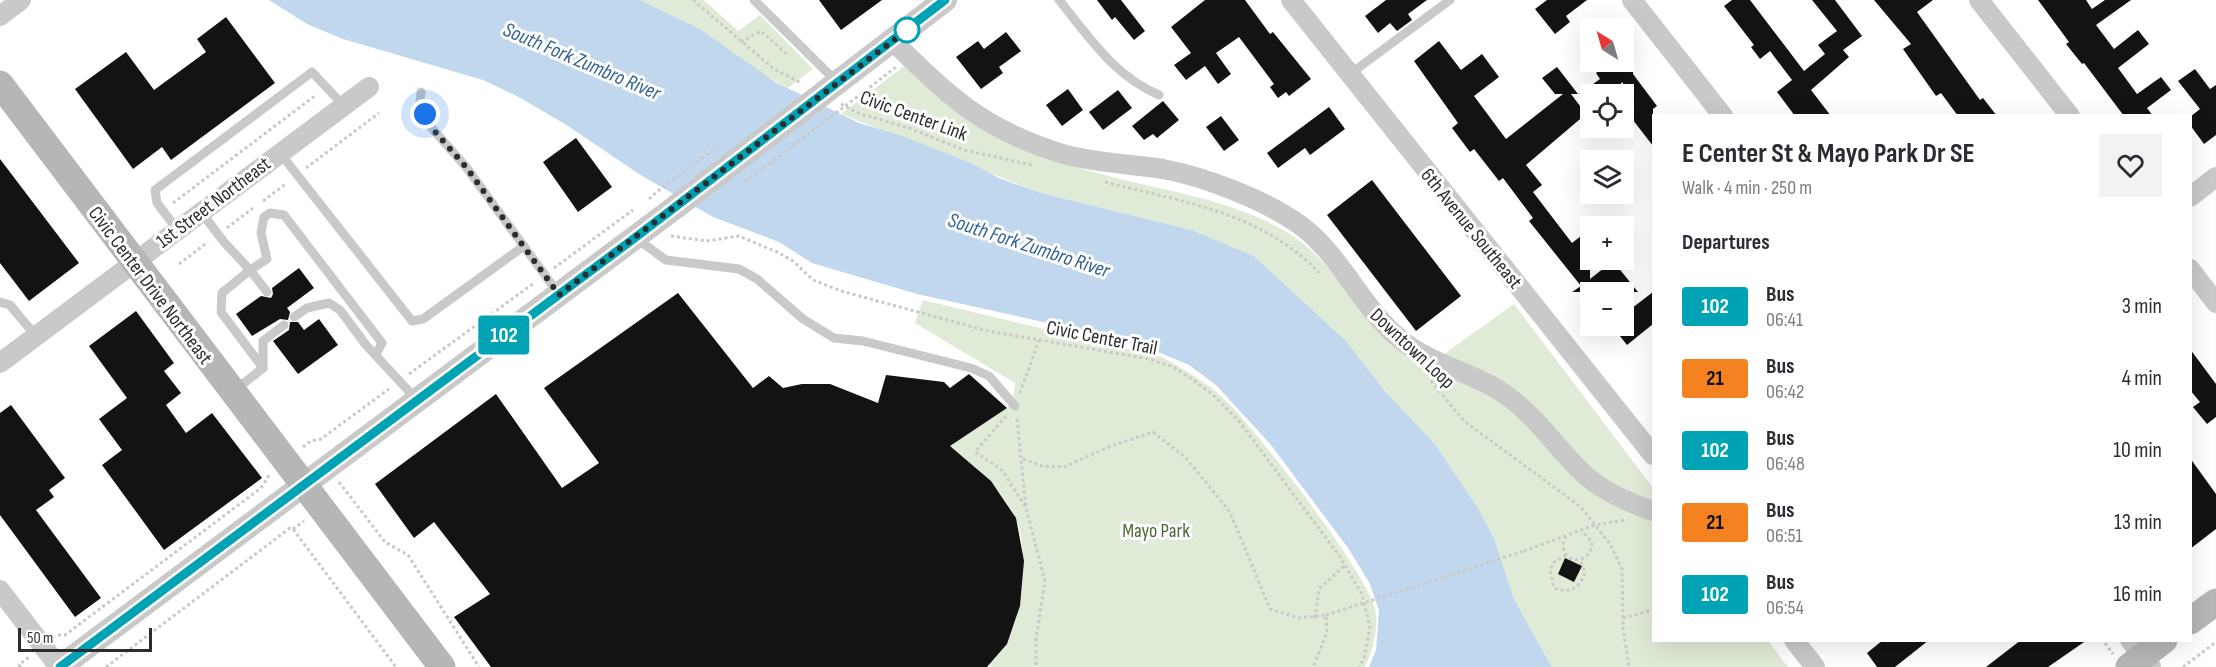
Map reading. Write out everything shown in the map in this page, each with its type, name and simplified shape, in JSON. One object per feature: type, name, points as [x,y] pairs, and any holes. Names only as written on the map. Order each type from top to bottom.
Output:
[{"type":"main road","name":"Civic Center Drive Northeast","points":[[0,84],[232,393],[442,667]]},
{"type":"main road","points":[[2192,620],[2216,602]]},
{"type":"main road","points":[[2138,658],[2161,642]]},
{"type":"street","points":[[0,16],[21,0]]},
{"type":"street","points":[[0,590],[59,667],[677,206],[837,92],[892,40],[945,0]]},
{"type":"street","name":"6th Avenue Southeast","points":[[1291,0],[1652,454]]},
{"type":"street","points":[[1632,0],[1721,114]]},
{"type":"street","points":[[1979,0],[2068,114]]},
{"type":"street","points":[[892,40],[952,99],[980,119],[1016,138],[1065,154],[1167,170],[1200,180],[1264,204],[1300,225],[1323,246],[1376,315],[1401,340],[1505,394],[1536,420],[1586,476],[1633,504],[1652,511]]},
{"type":"street","name":"1st Street Northeast","points":[[0,363],[133,261],[369,87]]},
{"type":"street","points":[[2192,195],[2216,177]]},
{"type":"street","points":[[2192,272],[2216,303]]},
{"type":"street","points":[[1796,642],[1815,667]]},
{"type":"lane","points":[[754,0],[837,92]]},
{"type":"lane","points":[[1059,0],[1115,69],[1143,88],[1159,95]]},
{"type":"lane","points":[[1350,74],[1450,0]]},
{"type":"lane","points":[[177,229],[157,203],[155,190],[312,72],[344,106]]},
{"type":"lane","points":[[421,92],[420,103],[430,126],[466,167],[559,295]]},
{"type":"lane","points":[[280,153],[412,321],[423,319],[524,246]]},
{"type":"lane","points":[[201,211],[218,235],[267,292]]},
{"type":"lane","points":[[263,368],[221,312],[222,293],[267,259],[261,233],[264,217],[270,213],[284,215],[382,343],[376,354]]},
{"type":"lane","points":[[636,237],[666,260],[739,269],[757,279],[803,319],[834,338],[862,341],[971,368],[989,376],[1016,406]]},
{"type":"lane","points":[[0,302],[10,305],[35,335]]},
{"type":"lane","points":[[294,317],[307,308],[329,303],[340,310],[366,345],[417,400]]},
{"type":"lane","points":[[263,368],[263,341],[284,326]]},
{"type":"lane","points":[[232,393],[263,368]]},
{"type":"path","points":[[693,0],[774,69],[805,86]]},
{"type":"path","points":[[741,42],[761,31],[794,60]]},
{"type":"path","points":[[743,183],[900,64]]},
{"type":"path","points":[[162,211],[327,87]]},
{"type":"path","name":"Civic Center Link","points":[[837,92],[858,113],[909,128],[964,150],[1037,166]]},
{"type":"path","points":[[179,264],[379,113]]},
{"type":"path","points":[[1100,181],[1184,199],[1278,237],[1304,257],[1325,280]]},
{"type":"path","points":[[311,441],[321,439],[635,209]]},
{"type":"path","name":"Civic Center Trail","points":[[673,237],[707,241],[739,236],[777,252],[793,261],[813,280],[841,291],[988,331],[1149,359],[1173,367],[1213,395],[1239,421],[1338,554],[1362,594],[1370,627],[1364,658],[1359,667]]},
{"type":"path","points":[[1026,508],[1002,470],[975,452],[1016,406],[1038,340]]},
{"type":"path","name":"Downtown Loop","points":[[1424,375],[1464,421],[1581,507],[1610,544],[1622,569],[1623,618],[1629,667]]},
{"type":"path","points":[[1016,406],[1026,508],[1045,581],[1036,639],[1036,667]]},
{"type":"path","points":[[1023,459],[1042,466],[1064,467],[1110,446],[1153,432],[1186,458],[1230,512],[1270,609],[1299,618],[1326,615],[1524,551],[1595,525]]},
{"type":"path","points":[[65,635],[261,488]]},
{"type":"path","points":[[345,490],[385,542],[408,555],[479,667]]},
{"type":"path","points":[[106,667],[290,528],[396,667]]},
{"type":"path","points":[[1566,536],[1562,546],[1566,555],[1580,560],[1587,557],[1592,549],[1592,542],[1581,530]]},
{"type":"path","points":[[1566,555],[1554,562],[1550,570],[1554,588],[1562,591],[1574,590],[1582,582],[1585,572],[1580,560]]},
{"type":"path","points":[[1315,618],[1319,589],[1344,566]]},
{"type":"path","points":[[1623,618],[1652,610]]},
{"type":"path","points":[[1313,667],[1327,633],[1326,615]]},
{"type":"path","points":[[2183,667],[2216,642]]},
{"type":"green space","points":[[640,0],[704,0],[738,31],[760,15],[813,69],[788,88],[753,69],[700,29]]},
{"type":"green space","points":[[907,64],[930,90],[956,112],[995,136],[1017,146],[1083,169],[1223,204],[1246,212],[1290,234],[1316,255],[1383,333],[1426,367],[1514,304],[1652,487],[1652,642],[1769,642],[1788,667],[1552,667],[1514,599],[1494,538],[1478,508],[1435,444],[1385,391],[1346,341],[1254,256],[1192,230],[1041,193],[841,114]]},
{"type":"green space","name":"Mayo Park","points":[[923,300],[1162,357],[1216,392],[1238,413],[1310,503],[1370,596],[1376,614],[1376,627],[1365,667],[992,667],[990,664],[1005,645],[1013,629],[1021,597],[1023,562],[1020,530],[1009,506],[995,487],[950,446],[1007,408],[1013,401],[1015,383],[915,323]]},
{"type":"water","name":"South Fork Zumbro River","points":[[269,0],[640,0],[700,29],[775,82],[859,123],[902,136],[971,163],[999,178],[1041,193],[1192,230],[1254,256],[1346,341],[1385,391],[1435,444],[1478,508],[1494,538],[1514,599],[1552,667],[1369,667],[1376,650],[1379,610],[1369,582],[1348,548],[1271,445],[1216,385],[1189,365],[1151,349],[1098,334],[917,294],[812,263],[779,242],[713,217],[639,174],[565,124],[515,95],[483,80],[343,39],[307,24]]},
{"type":"building","points":[[819,0],[882,0],[841,30]]},
{"type":"building","points":[[1097,0],[1121,0],[1145,31],[1134,40],[1115,17],[1112,20]]},
{"type":"building","points":[[1205,0],[1245,0],[1270,34],[1273,32],[1311,79],[1289,96],[1286,92],[1278,98],[1270,87],[1274,84],[1239,37],[1216,53],[1231,74],[1218,84],[1205,66],[1186,80],[1174,65],[1191,53],[1171,27]]},
{"type":"building","points":[[1386,0],[1427,0],[1408,14],[1412,20],[1397,31],[1390,23],[1378,33],[1365,16]]},
{"type":"building","points":[[1547,0],[1587,0],[1566,16],[1570,22],[1555,34],[1535,9]]},
{"type":"building","points":[[1732,0],[1750,0],[1804,71],[1825,54],[1818,45],[1837,31],[1812,0],[1835,0],[1862,36],[1843,50],[1849,57],[1811,90],[1829,114],[1794,114],[1777,92],[1792,80],[1770,51],[1760,59],[1751,47],[1754,45],[1724,6]]},
{"type":"building","points":[[1874,0],[1933,0],[1917,12],[1980,100],[1983,98],[1995,114],[1957,114],[1941,93],[1936,96],[1903,49],[1911,44]]},
{"type":"building","points":[[2038,0],[2086,0],[2092,9],[2105,0],[2131,0],[2096,25],[2114,49],[2138,30],[2149,44],[2118,68],[2137,94],[2161,77],[2171,90],[2147,108],[2152,114],[2122,114],[2084,63],[2082,64],[2066,44],[2069,42]]},
{"type":"building","points":[[226,17],[275,83],[171,160],[162,147],[133,169],[75,89],[126,52],[154,90],[206,52],[197,39]]},
{"type":"building","points":[[1006,32],[1021,51],[999,67],[1003,73],[981,89],[956,57],[978,41],[984,49]]},
{"type":"building","points":[[1439,41],[1461,70],[1482,54],[1499,77],[1474,96],[1506,139],[1563,94],[1555,94],[1542,78],[1557,67],[1578,94],[1571,94],[1580,106],[1580,119],[1526,165],[1542,185],[1533,192],[1572,243],[1580,237],[1580,270],[1590,270],[1590,279],[1602,270],[1620,270],[1630,282],[1580,282],[1580,285],[1529,221],[1533,218],[1503,178],[1499,181],[1474,149],[1470,152],[1452,128],[1458,123],[1414,61]]},
{"type":"building","points":[[2195,69],[2210,89],[2216,85],[2216,135],[2204,144],[2192,128],[2192,115],[2200,109],[2178,81]]},
{"type":"building","points":[[1633,72],[1657,106],[1653,109],[1652,114],[1652,145],[1634,121],[1634,84],[1623,84],[1623,82],[1620,84],[1593,84],[1600,79],[1596,73]]},
{"type":"building","points":[[1068,89],[1083,110],[1062,126],[1046,105]]},
{"type":"building","points":[[1118,90],[1132,108],[1103,130],[1089,112]]},
{"type":"building","points":[[1163,101],[1179,120],[1157,138],[1153,134],[1144,140],[1132,126]]},
{"type":"building","points":[[1329,107],[1345,129],[1310,155],[1305,148],[1278,168],[1267,153]]},
{"type":"building","points":[[1221,116],[1239,140],[1224,151],[1206,127]]},
{"type":"building","points":[[576,138],[612,187],[578,212],[543,162]]},
{"type":"building","points":[[0,159],[79,263],[29,301],[0,263]]},
{"type":"building","points":[[1372,180],[1461,296],[1416,331],[1327,215]]},
{"type":"building","points":[[299,268],[314,288],[287,308],[290,312],[288,320],[280,319],[252,336],[236,314],[261,296],[271,298],[272,288]]},
{"type":"building","points":[[678,293],[753,388],[769,376],[783,388],[802,384],[830,384],[878,403],[886,375],[944,382],[950,388],[969,374],[1007,408],[950,446],[991,481],[1016,518],[1024,561],[1020,606],[1007,644],[987,667],[491,667],[454,617],[490,594],[434,522],[414,538],[375,484],[496,394],[562,488],[599,463],[544,388]]},
{"type":"building","points":[[1652,293],[1652,325],[1627,345],[1620,336],[1634,336],[1634,307]]},
{"type":"building","points":[[136,311],[174,363],[164,371],[181,393],[166,405],[186,433],[212,413],[262,478],[164,550],[102,465],[122,450],[99,419],[127,398],[89,346]]},
{"type":"building","points":[[319,319],[338,345],[298,374],[273,341],[289,330],[290,322],[298,322],[304,330]]},
{"type":"building","points":[[2192,352],[2216,384],[2216,417],[2207,424],[2193,407],[2200,402],[2192,392]]},
{"type":"building","points":[[11,405],[65,478],[49,490],[54,497],[36,510],[101,598],[75,617],[0,515],[0,413]]},
{"type":"building","points":[[2192,461],[2216,494],[2216,529],[2192,547]]},
{"type":"building","points":[[1565,558],[1582,566],[1574,582],[1558,574]]},
{"type":"building","points":[[1881,642],[1926,642],[1895,667],[1877,667],[1867,653]]},
{"type":"building","points":[[2018,642],[2084,642],[2048,667],[1986,667]]},
{"type":"bus line","name":"102","points":[[60,667],[636,237],[945,0]]},
{"type":"route","points":[[425,114],[430,126],[466,167],[559,295],[907,30]]}]
